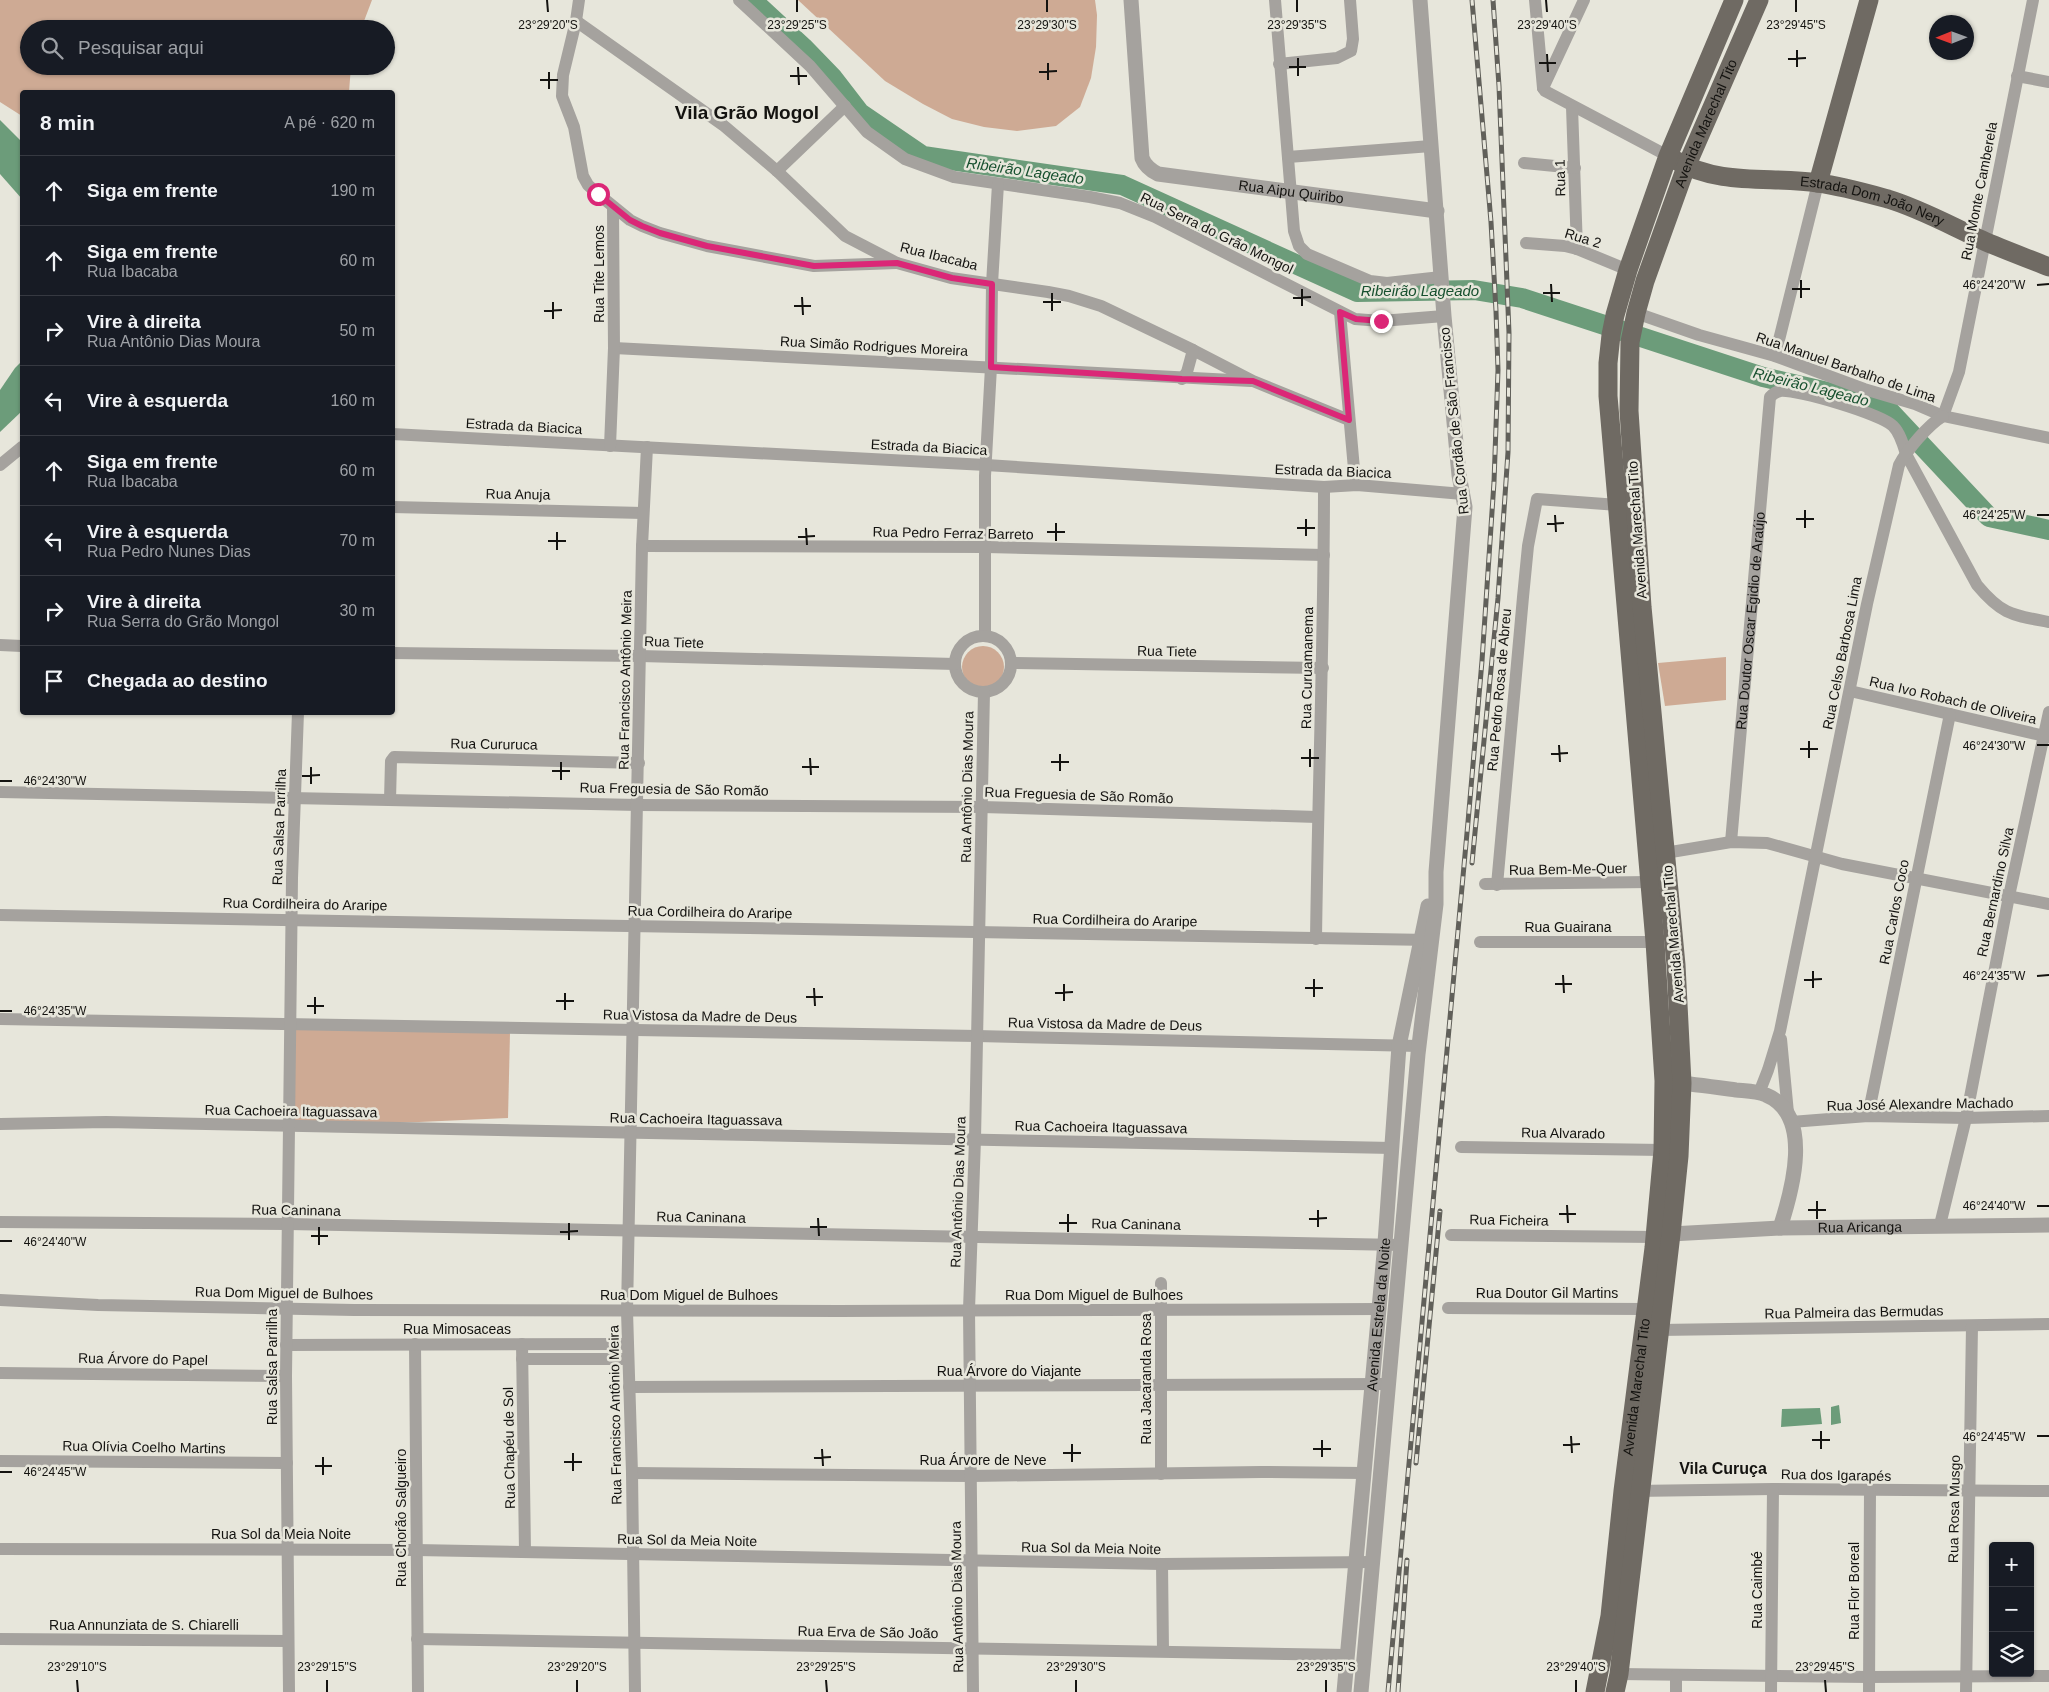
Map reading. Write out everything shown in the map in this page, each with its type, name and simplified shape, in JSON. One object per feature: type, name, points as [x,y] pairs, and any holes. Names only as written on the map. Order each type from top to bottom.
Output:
[{"type":"main road","name":"Avenida Marechal Tito","points":[[1595,1692],[1610,1616],[1659,1330],[1664,1235],[1663,1150],[1673,1082],[1679,1013],[1657,854],[1618,506],[1608,396],[1608,363],[1615,315],[1628,270],[1668,156],[1734,0]]},
{"type":"main road","name":"Avenida Marechal Tito","points":[[1617,1683],[1647,1309],[1679,1156],[1673,1082],[1655,942],[1650,882],[1657,854],[1629,411],[1630,342],[1645,281],[1686,167],[1759,0]]},
{"type":"main road","points":[[1818,183],[1869,0]]},
{"type":"main road","name":"Estrada Dom João Nery","points":[[1668,156],[1686,167],[1707,174],[1818,183],[1889,199],[1919,210],[1985,241],[2049,267]]},
{"type":"main road","points":[[1605,1639],[1617,1683]]},
{"type":"street","name":"Rua Tite Lemos","points":[[579,0],[563,75],[562,96],[574,127],[582,176],[588,186],[613,207],[614,348],[610,446]]},
{"type":"street","name":"Rua Serra do Grão Mongol","points":[[740,0],[810,66],[867,132],[905,159],[954,177],[1120,203],[1155,217],[1356,319],[1367,321],[1444,311]]},
{"type":"street","name":"Rua Aipu Quiribo","points":[[1131,0],[1142,158],[1147,167],[1158,174],[1437,211]]},
{"type":"street","points":[[1275,0],[1290,192],[1294,231],[1299,246],[1307,254],[1370,282],[1441,281]]},
{"type":"street","points":[[1279,64],[1337,58],[1351,51],[1353,39],[1350,0]]},
{"type":"street","name":"Rua Cordão de São Francisco","points":[[1420,0],[1458,475],[1465,507],[1436,872],[1426,940]]},
{"type":"street","points":[[1535,0],[1543,88],[1545,92],[1668,156]]},
{"type":"street","points":[[1543,88],[1584,0]]},
{"type":"street","name":"Rua Monte Camberela","points":[[1939,418],[1959,372],[2033,0]]},
{"type":"street","name":"Rua Ibacaba","points":[[576,21],[716,120],[777,171],[845,236],[866,247],[897,263],[952,278],[1062,294],[1093,304],[1194,350],[1253,381],[1349,420]]},
{"type":"street","points":[[2017,76],[2049,82]]},
{"type":"street","points":[[777,171],[845,106]]},
{"type":"street","name":"Rua 1","points":[[1572,107],[1577,249]]},
{"type":"street","points":[[1288,157],[1431,146]]},
{"type":"street","points":[[1524,163],[1575,168]]},
{"type":"street","points":[[1775,356],[1818,183]]},
{"type":"street","points":[[985,636],[986,465],[991,367],[992,284],[998,184]]},
{"type":"street","points":[[613,207],[642,226],[707,246],[814,266],[897,263]]},
{"type":"street","name":"Rua 2","points":[[1526,243],[1565,246],[1577,249],[1628,270]]},
{"type":"street","points":[[860,265],[866,247]]},
{"type":"street","points":[[1340,312],[1349,420],[1357,485]]},
{"type":"street","name":"Rua Manuel Barbalho de Lima","points":[[1635,318],[1775,356],[1864,389],[1915,404],[1939,418],[2049,438]]},
{"type":"street","name":"Rua Simão Rodrigues Moreira","points":[[614,348],[991,367],[1182,379],[1253,381]]},
{"type":"street","points":[[1182,379],[1190,364],[1194,350]]},
{"type":"street","name":"Rua Doutor Oscar Egidio de Araújo","points":[[1731,842],[1770,397],[1778,392],[1794,393],[1851,408],[1887,422],[1898,432],[1906,454]]},
{"type":"street","name":"Rua Celso Barbosa Lima","points":[[1759,1093],[1780,1031],[1885,520],[1899,465],[1906,454],[1939,418]]},
{"type":"street","name":"Estrada da Biacica","points":[[395,434],[986,465],[1324,487],[1357,485],[1463,494]]},
{"type":"street","name":"Rua Francisco Antônio Meira","points":[[634,1692],[632,1473],[627,1311],[642,546],[647,448]]},
{"type":"street","points":[[0,465],[20,449]]},
{"type":"street","points":[[1906,454],[1977,585],[1990,601],[2010,614],[2049,622]]},
{"type":"street","name":"Rua Curuamanema","points":[[1316,939],[1317,818],[1323,668],[1324,487]]},
{"type":"street","name":"Rua Pedro Rosa de Abreu","points":[[1491,884],[1496,875],[1528,546],[1537,499],[1618,506]]},
{"type":"street","name":"Rua Anuja","points":[[395,507],[643,512]]},
{"type":"street","name":"Rua Pedro Ferraz Barreto","points":[[642,546],[986,547],[1324,555]]},
{"type":"street","points":[[985,636],[993,638],[1006,648],[1011,663],[1006,680],[992,691],[984,692],[967,687],[956,673],[955,664],[961,647],[968,640],[985,636]]},
{"type":"street","points":[[0,645],[20,646]]},
{"type":"street","name":"Rua Tiete","points":[[395,653],[640,656],[955,664]]},
{"type":"street","name":"Rua Tiete","points":[[1011,663],[1323,668]]},
{"type":"street","name":"Rua Antônio Dias Moura","points":[[973,1692],[969,1310],[975,1139],[984,692]]},
{"type":"street","name":"Rua Ivo Robach de Oliveira","points":[[1850,692],[2047,736]]},
{"type":"street","name":"Rua Bernardino Silva","points":[[1940,1225],[1966,1118],[2009,896],[2047,736],[2049,712]]},
{"type":"street","name":"Rua Carlos Coco","points":[[1868,1116],[1950,714]]},
{"type":"street","name":"Rua Salsa Parrilha","points":[[289,1692],[286,1308],[291,919],[298,715]]},
{"type":"street","name":"Rua Cururuca","points":[[390,800],[391,760],[394,757],[639,762]]},
{"type":"street","name":"Rua Freguesia de São Romão","points":[[0,792],[638,805],[982,807],[1317,818]]},
{"type":"street","points":[[1657,854],[1731,842],[1767,843],[1816,857],[2049,904]]},
{"type":"street","name":"Rua Bem-Me-Quer","points":[[1491,884],[1650,882]]},
{"type":"street","name":"Rua Cordilheira do Araripe","points":[[0,915],[1426,940]]},
{"type":"street","name":"Avenida Estrela da Noite","points":[[1344,1692],[1372,1384],[1399,1046],[1426,940]]},
{"type":"street","name":"Avenida Estrela da Noite","points":[[1361,1692],[1419,1046],[1426,940]]},
{"type":"street","name":"Rua Guairana","points":[[1480,942],[1655,942]]},
{"type":"street","name":"Rua Vistosa da Madre de Deus","points":[[0,1019],[976,1036],[1419,1046]]},
{"type":"street","name":"Rua Celso Barbosa Lima","points":[[1780,1031],[1790,1117]]},
{"type":"street","points":[[1673,1082],[1765,1094],[1777,1102],[1790,1117],[1795,1140],[1794,1179],[1780,1228]]},
{"type":"street","name":"Rua José Alexandre Machado","points":[[1790,1117],[1966,1118],[2049,1116]]},
{"type":"street","name":"Rua Cachoeira Itaguassava","points":[[0,1124],[106,1122],[1392,1148]]},
{"type":"street","name":"Rua Alvarado","points":[[1461,1147],[1663,1150]]},
{"type":"street","name":"Rua Caninana","points":[[0,1222],[288,1224],[1384,1243],[1401,1245]]},
{"type":"street","name":"Rua Aricanga","points":[[1664,1235],[1780,1228],[2049,1225]]},
{"type":"street","name":"Rua Ficheira","points":[[1452,1235],[1664,1235]]},
{"type":"street","name":"Rua Jacaranda Rosa","points":[[1161,1283],[1161,1474]]},
{"type":"street","name":"Rua Dom Miguel de Bulhoes","points":[[0,1300],[84,1304],[286,1308],[627,1311],[1378,1309]]},
{"type":"street","name":"Rua Doutor Gil Martins","points":[[1448,1308],[1647,1309]]},
{"type":"street","name":"Rua Palmeira das Bermudas","points":[[1659,1330],[2049,1324]]},
{"type":"street","name":"Rua Rosa Musgo","points":[[1966,1692],[1972,1326]]},
{"type":"street","name":"Rua Chorão Salgueiro","points":[[415,1344],[418,1692]]},
{"type":"street","name":"Rua Chapéu de Sol","points":[[522,1344],[526,1552]]},
{"type":"street","name":"Rua Mimosaceas","points":[[286,1345],[628,1344]]},
{"type":"street","points":[[522,1358],[628,1359]]},
{"type":"street","name":"Rua Árvore do Papel","points":[[0,1373],[286,1376]]},
{"type":"street","name":"Rua Árvore do Viajante","points":[[629,1387],[814,1385],[969,1387],[1388,1385]]},
{"type":"street","name":"Rua Olívia Coelho Martins","points":[[0,1461],[288,1463]]},
{"type":"street","name":"Rua Árvore de Neve","points":[[632,1473],[971,1476],[1364,1472]]},
{"type":"street","name":"Rua dos Igarapés","points":[[1632,1491],[1773,1489],[2049,1491]]},
{"type":"street","name":"Rua Caimbé","points":[[1771,1692],[1773,1489]]},
{"type":"street","name":"Rua Flor Boreal","points":[[1869,1692],[1870,1490]]},
{"type":"street","name":"Rua Sol da Meia Noite","points":[[0,1548],[416,1550],[1162,1564],[1372,1562]]},
{"type":"street","points":[[1162,1564],[1163,1651]]},
{"type":"street","name":"Rua Annunziata de S. Chiarelli","points":[[0,1639],[288,1641]]},
{"type":"street","name":"Rua Erva de São João","points":[[417,1639],[1348,1655]]},
{"type":"street","points":[[1676,1675],[1676,1692]]},
{"type":"street","points":[[1617,1683],[1676,1675],[2049,1676]]},
{"type":"shaded area","points":[[0,0],[372,0],[364,20],[20,20],[20,75],[350,75],[349,90],[20,90],[20,115],[0,102]]},
{"type":"shaded area","points":[[798,0],[1095,0],[1097,15],[1096,47],[1091,78],[1080,107],[1056,126],[1017,131],[984,127],[952,119],[885,81]]},
{"type":"shaded area","points":[[0,120],[20,140],[20,197],[0,174]]},
{"type":"shaded area","points":[[20,363],[20,413],[0,432],[0,390]]},
{"type":"shaded area","points":[[983,646],[998,652],[1004,667],[998,682],[983,688],[968,682],[962,667],[968,652]]},
{"type":"shaded area","points":[[1726,657],[1726,700],[1665,706],[1658,663]]},
{"type":"shaded area","points":[[294,1029],[510,1033],[508,1118],[419,1122],[292,1123]]},
{"type":"shaded area","points":[[1839,1405],[1841,1423],[1831,1425],[1831,1407]]},
{"type":"shaded area","points":[[1820,1408],[1822,1424],[1781,1427],[1782,1409]]},
{"type":"waterway","name":"Ribeirão Lageado","points":[[752,0],[803,47],[833,78],[860,113],[923,156],[1122,185],[1357,292],[1474,290],[1522,298],[1763,377],[1884,405],[1989,517],[2049,530]]},
{"type":"railway","points":[[1388,1692],[1468,822],[1482,661],[1494,482],[1498,370],[1496,311],[1491,222],[1472,0]]},
{"type":"railway","points":[[1472,863],[1498,598],[1508,452],[1509,333],[1499,86],[1493,0]]},
{"type":"railway","points":[[1416,1463],[1440,1211]]},
{"type":"railway","points":[[1398,1692],[1407,1560]]},
{"type":"district","name":"Vila Grão Mogol","points":[[747,112]]},
{"type":"district","name":"Vila Curuça","points":[[1723,1468]]},
{"type":"route","points":[[598,194],[630,220],[642,226],[707,246],[814,266],[897,263],[952,278],[992,284],[991,367],[1182,379],[1253,381],[1349,420],[1340,312],[1356,319],[1381,321]]}]
